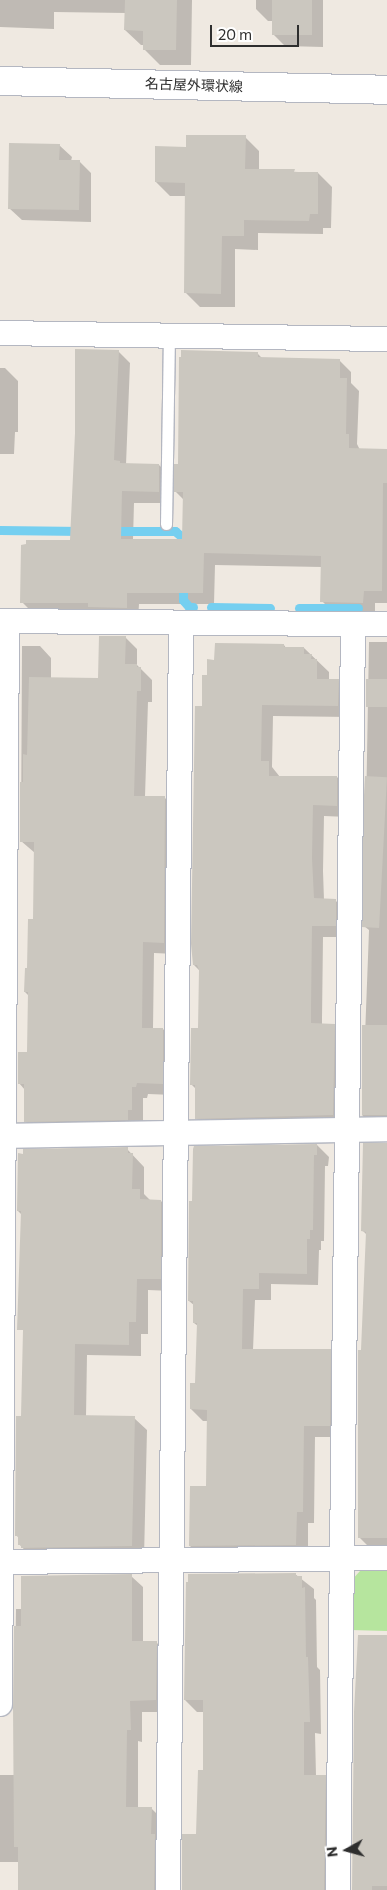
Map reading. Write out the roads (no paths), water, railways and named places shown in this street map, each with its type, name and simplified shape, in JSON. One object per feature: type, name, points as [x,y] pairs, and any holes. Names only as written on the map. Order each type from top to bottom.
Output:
[{"type":"main road","name":"名古屋外環状線","points":[[0,80],[387,90]]},
{"type":"street","points":[[0,333],[387,339]]},
{"type":"street","points":[[0,1704],[4,621],[387,624]]},
{"type":"street","points":[[168,1890],[181,623]]},
{"type":"street","points":[[338,1890],[353,624]]},
{"type":"street","points":[[2,1136],[387,1129]]},
{"type":"street","points":[[0,1562],[387,1558]]},
{"type":"lane","points":[[166,524],[169,336]]},
{"type":"waterway","points":[[0,530],[82,531]]},
{"type":"waterway","points":[[110,531],[175,531],[183,538],[183,548]]},
{"type":"waterway","points":[[183,583],[183,600],[189,607],[193,607]]},
{"type":"waterway","points":[[211,607],[270,608]]},
{"type":"waterway","points":[[299,608],[358,608]]}]
